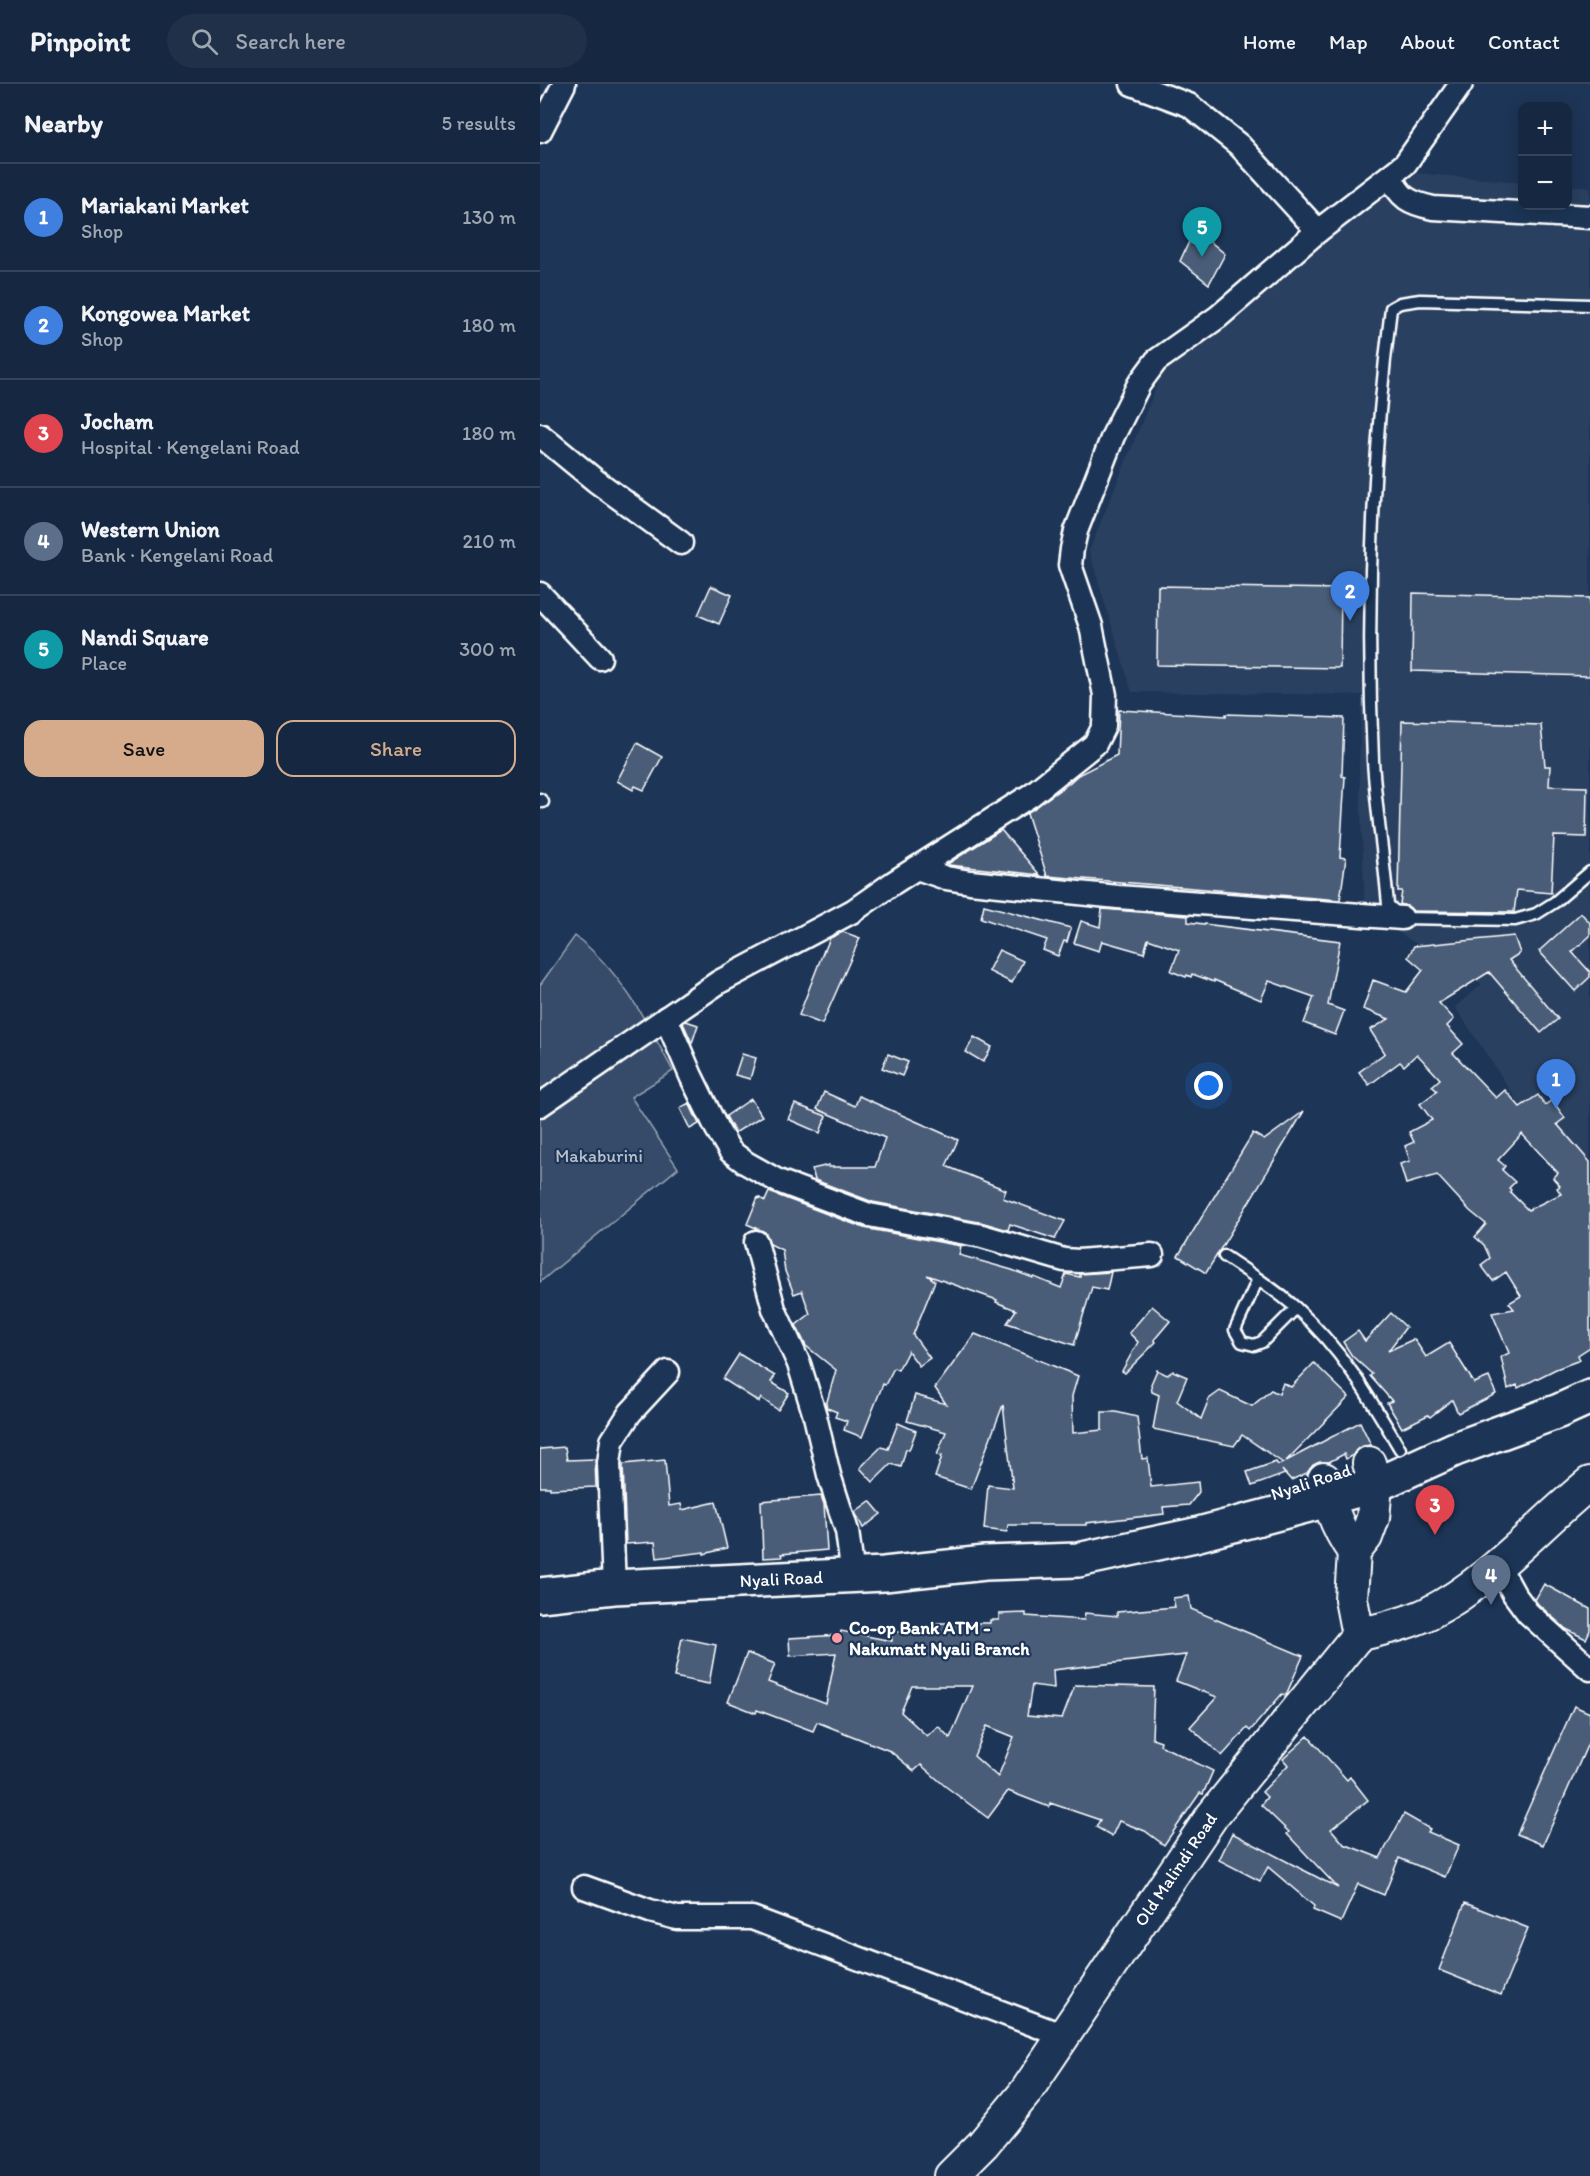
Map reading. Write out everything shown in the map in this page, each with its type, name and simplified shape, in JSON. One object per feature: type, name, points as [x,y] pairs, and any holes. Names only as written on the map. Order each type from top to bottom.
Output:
[{"type":"highway","name":"Nyali Road","points":[[1372,1474],[1400,1449],[1590,1374]]},
{"type":"highway","name":"Nyali Road","points":[[540,1595],[614,1587],[854,1576],[1022,1561],[1072,1546],[1326,1489],[1455,1449],[1559,1411],[1590,1397]]},
{"type":"main road","points":[[1372,1474],[1371,1527],[1354,1552],[1351,1599],[1358,1635],[1428,1614],[1498,1565],[1590,1483]]},
{"type":"main road","points":[[1326,1489],[1344,1538],[1354,1552]]},
{"type":"main road","name":"Old Malindi Road","points":[[951,2176],[983,2144],[1026,2093],[1212,1816],[1358,1635]]},
{"type":"street","points":[[540,131],[564,84]]},
{"type":"street","points":[[1132,84],[1189,105],[1239,145],[1297,212],[1318,231]]},
{"type":"street","points":[[540,1105],[719,982],[853,911],[917,867],[1031,795],[1095,744],[1104,726],[1105,695],[1091,626],[1070,565],[1076,531],[1113,436],[1139,384],[1156,362],[1218,317],[1318,231],[1405,164],[1461,84]]},
{"type":"street","points":[[1391,176],[1396,190],[1406,199],[1418,205],[1433,208],[1590,217]]},
{"type":"street","points":[[540,435],[596,481],[681,543]]},
{"type":"street","points":[[540,594],[600,658]]},
{"type":"street","points":[[917,867],[946,878],[981,883],[1118,897],[1402,918]]},
{"type":"street","points":[[666,1018],[691,1077],[730,1151],[778,1181],[869,1215],[982,1236],[1064,1260],[1079,1261],[1152,1255]]},
{"type":"street","points":[[756,1242],[774,1309],[799,1364],[815,1416],[829,1476],[847,1532],[854,1576]]},
{"type":"street","points":[[614,1587],[609,1463],[612,1441],[630,1413],[668,1372]]},
{"type":"street","points":[[1498,1565],[1514,1594],[1528,1613],[1590,1669]]},
{"type":"street","points":[[584,1887],[650,1911],[677,1918],[752,1918],[1064,2036]]},
{"type":"lane","points":[[1590,305],[1420,300],[1400,303],[1391,308],[1383,375],[1372,518],[1371,700],[1373,764],[1388,905],[1402,918],[1515,920],[1536,914],[1555,902],[1590,872]]},
{"type":"lane","points":[[1224,1256],[1296,1308],[1321,1334],[1358,1378],[1400,1449]]},
{"type":"lane","points":[[1258,1279],[1235,1330],[1242,1342],[1254,1345],[1262,1342],[1296,1308]]},
{"type":"shaded area","points":[[1402,172],[1518,182],[1518,210],[1572,210],[1572,185],[1590,187],[1590,1210],[1455,1007],[1482,984],[1365,912],[1359,765],[1362,695],[1132,692],[1089,551],[1171,351]]},
{"type":"green space","name":"Makaburini","points":[[575,936],[606,965],[619,981],[673,1071],[631,1097],[678,1168],[540,1282],[540,985]]},
{"type":"building","points":[[1195,229],[1225,254],[1209,284],[1180,261]]},
{"type":"building","points":[[711,586],[732,595],[719,624],[698,615]]},
{"type":"building","points":[[1158,586],[1341,589],[1340,668],[1157,665]]},
{"type":"building","points":[[1413,593],[1590,598],[1590,676],[1412,671]]},
{"type":"building","points":[[1119,710],[1226,716],[1226,714],[1344,718],[1342,776],[1345,777],[1340,857],[1346,858],[1340,900],[1047,876],[1027,813],[1078,775],[1117,755]]},
{"type":"building","points":[[1402,721],[1541,725],[1545,766],[1550,766],[1549,786],[1587,787],[1586,837],[1554,836],[1551,893],[1517,890],[1514,912],[1413,911],[1400,904],[1402,891],[1398,891]]},
{"type":"building","points":[[637,743],[662,757],[644,790],[635,786],[633,790],[617,781]]},
{"type":"building","points":[[1001,830],[1040,875],[949,865],[949,863]]},
{"type":"building","points":[[984,905],[1071,928],[1067,942],[1064,941],[1058,956],[1043,950],[1047,940],[981,918]]},
{"type":"building","points":[[1102,909],[1188,916],[1188,922],[1340,941],[1328,1005],[1344,1011],[1335,1035],[1304,1023],[1314,997],[1269,981],[1261,1000],[1214,980],[1214,982],[1192,974],[1191,977],[1187,975],[1186,977],[1171,971],[1179,950],[1148,939],[1144,953],[1102,941],[1099,951],[1074,943],[1081,921],[1100,927]]},
{"type":"building","points":[[1581,913],[1590,923],[1590,936],[1572,952],[1590,972],[1590,977],[1575,991],[1539,951]]},
{"type":"building","points":[[843,932],[860,938],[822,1024],[799,1015],[830,938]]},
{"type":"building","points":[[1514,936],[1520,953],[1509,960],[1558,1019],[1541,1033],[1489,972],[1439,1003],[1454,1019],[1447,1026],[1463,1044],[1453,1053],[1496,1098],[1505,1090],[1520,1107],[1538,1095],[1545,1105],[1552,1100],[1565,1118],[1557,1124],[1590,1162],[1590,1347],[1578,1355],[1580,1360],[1518,1388],[1517,1385],[1508,1389],[1501,1357],[1509,1353],[1492,1313],[1514,1309],[1509,1303],[1521,1296],[1506,1272],[1493,1281],[1481,1265],[1490,1258],[1484,1245],[1475,1237],[1486,1224],[1470,1211],[1437,1175],[1406,1184],[1400,1164],[1410,1161],[1405,1146],[1414,1142],[1409,1132],[1432,1120],[1420,1104],[1437,1091],[1432,1086],[1440,1079],[1417,1054],[1404,1066],[1400,1062],[1369,1085],[1359,1072],[1385,1053],[1370,1030],[1389,1019],[1363,1009],[1373,980],[1406,992],[1423,970],[1408,957],[1414,946]],"holes":[[[1522,1134],[1558,1173],[1553,1178],[1560,1186],[1557,1188],[1561,1194],[1528,1210],[1510,1192],[1509,1188],[1515,1182],[1502,1170],[1505,1166],[1498,1160]]]},
{"type":"building","points":[[999,950],[1023,961],[1012,983],[988,971]]},
{"type":"building","points":[[686,1021],[698,1025],[692,1043],[683,1023]]},
{"type":"building","points":[[974,1037],[992,1047],[983,1062],[966,1052]]},
{"type":"building","points":[[742,1054],[756,1058],[750,1079],[735,1075]]},
{"type":"building","points":[[888,1054],[908,1062],[902,1076],[882,1068]]},
{"type":"building","points":[[824,1092],[855,1106],[859,1096],[958,1140],[946,1166],[1006,1190],[1003,1198],[1065,1221],[1055,1239],[1010,1224],[1008,1230],[984,1223],[873,1202],[815,1180],[812,1169],[829,1165],[829,1167],[875,1167],[885,1138],[817,1109]]},
{"type":"building","points":[[751,1099],[762,1116],[735,1133],[726,1116]]},
{"type":"building","points":[[689,1103],[699,1124],[690,1129],[680,1108]]},
{"type":"building","points":[[795,1104],[826,1116],[820,1133],[788,1119]]},
{"type":"building","points":[[1304,1111],[1206,1273],[1178,1256],[1253,1133],[1264,1140]]},
{"type":"building","points":[[769,1192],[864,1228],[961,1246],[959,1255],[1034,1277],[1061,1288],[1066,1274],[1080,1277],[1080,1274],[1111,1272],[1107,1290],[1092,1287],[1074,1345],[1007,1323],[1016,1310],[996,1302],[997,1300],[927,1275],[935,1281],[913,1335],[930,1358],[919,1366],[908,1351],[898,1370],[894,1368],[885,1385],[883,1384],[862,1437],[844,1430],[847,1421],[835,1417],[837,1412],[827,1408],[836,1370],[806,1346],[796,1325],[810,1314],[802,1291],[794,1294],[785,1271],[782,1250],[770,1244],[765,1232],[747,1224],[758,1197],[765,1201]]},
{"type":"building","points":[[1152,1306],[1170,1321],[1154,1340],[1156,1342],[1125,1373],[1122,1371],[1138,1342],[1129,1333]]},
{"type":"building","points":[[1391,1313],[1406,1327],[1388,1351],[1414,1339],[1426,1357],[1449,1343],[1474,1383],[1489,1377],[1496,1394],[1458,1413],[1452,1400],[1430,1417],[1428,1415],[1402,1428],[1387,1403],[1392,1401],[1370,1376],[1372,1374],[1352,1356],[1343,1342],[1358,1331],[1365,1341]]},
{"type":"building","points":[[975,1334],[1078,1376],[1072,1396],[1073,1433],[1102,1430],[1102,1412],[1116,1412],[1137,1417],[1142,1459],[1148,1458],[1151,1487],[1198,1482],[1199,1492],[1189,1505],[1163,1507],[1164,1514],[1086,1523],[1086,1525],[1008,1525],[1007,1532],[984,1529],[988,1485],[1013,1488],[1003,1405],[971,1489],[935,1477],[942,1456],[937,1455],[946,1432],[907,1421],[915,1395],[946,1404],[935,1388]]},
{"type":"building","points":[[739,1354],[775,1376],[771,1382],[789,1393],[778,1410],[761,1398],[759,1402],[723,1379]]},
{"type":"building","points":[[1314,1363],[1349,1397],[1286,1461],[1360,1422],[1371,1445],[1363,1446],[1346,1459],[1344,1454],[1329,1462],[1320,1462],[1313,1465],[1307,1473],[1291,1480],[1282,1470],[1285,1474],[1252,1486],[1247,1472],[1276,1462],[1278,1465],[1283,1463],[1242,1435],[1234,1446],[1153,1429],[1159,1395],[1152,1392],[1151,1384],[1157,1370],[1167,1375],[1173,1371],[1187,1377],[1177,1401],[1201,1419],[1209,1399],[1220,1391],[1252,1406],[1271,1390],[1279,1394],[1283,1383],[1291,1387]]},
{"type":"building","points":[[898,1423],[916,1431],[909,1450],[906,1449],[901,1467],[891,1464],[873,1482],[860,1468],[881,1447],[888,1449]]},
{"type":"building","points":[[565,1447],[567,1460],[595,1459],[596,1487],[550,1489],[550,1487],[540,1487],[540,1449]]},
{"type":"building","points":[[665,1460],[669,1506],[681,1504],[682,1510],[716,1502],[727,1548],[704,1554],[704,1552],[657,1558],[655,1542],[626,1544],[623,1464]]},
{"type":"building","points":[[821,1496],[824,1504],[827,1550],[763,1558],[761,1501]]},
{"type":"building","points":[[870,1501],[881,1514],[863,1528],[855,1512]]},
{"type":"building","points":[[1544,1584],[1590,1609],[1590,1630],[1586,1639],[1566,1629],[1538,1604],[1535,1600]]},
{"type":"building","points":[[1189,1596],[1191,1609],[1303,1656],[1286,1695],[1282,1694],[1250,1731],[1247,1728],[1222,1756],[1190,1727],[1217,1697],[1176,1681],[1186,1655],[1053,1670],[1054,1688],[1032,1685],[1027,1716],[1062,1719],[1075,1685],[1154,1687],[1152,1738],[1161,1741],[1160,1745],[1213,1771],[1203,1794],[1200,1793],[1164,1845],[1145,1831],[1119,1821],[1112,1836],[1096,1827],[1100,1820],[1050,1803],[1049,1807],[1008,1791],[988,1818],[921,1765],[914,1771],[890,1751],[817,1722],[813,1731],[728,1702],[747,1653],[775,1664],[768,1682],[826,1704],[836,1653],[790,1656],[789,1638],[840,1635],[841,1631],[892,1641],[891,1632],[932,1631],[932,1623],[990,1623],[990,1620],[999,1620],[999,1614],[1026,1613],[1026,1616],[1084,1620],[1085,1613],[1117,1616],[1117,1612],[1175,1607],[1173,1598]],"holes":[[[912,1686],[972,1686],[950,1738],[938,1726],[927,1736],[901,1712]],[[987,1726],[1014,1737],[998,1777],[974,1756]]]},
{"type":"building","points":[[682,1638],[716,1645],[709,1684],[674,1677]]},
{"type":"building","points":[[1574,1706],[1590,1713],[1590,1739],[1543,1845],[1517,1834]]},
{"type":"building","points":[[1308,1736],[1347,1780],[1350,1777],[1368,1800],[1331,1829],[1344,1844],[1380,1858],[1404,1814],[1430,1829],[1428,1832],[1459,1845],[1445,1877],[1399,1858],[1384,1895],[1358,1884],[1341,1922],[1313,1910],[1314,1906],[1268,1867],[1260,1881],[1219,1860],[1232,1833],[1338,1888],[1287,1834],[1289,1832],[1261,1805],[1267,1797],[1262,1792],[1288,1765],[1283,1759]]},
{"type":"building","points":[[1465,1903],[1528,1928],[1501,1995],[1439,1970]]},
{"type":"place","name":"Nandi Square","points":[[1202,257]]},
{"type":"place","name":"Kongowea Market","points":[[1350,621]]},
{"type":"place","name":"Mariakani Market","points":[[1556,1109]]},
{"type":"place","name":"Jocham","points":[[1435,1535]]},
{"type":"place","name":"Western Union","points":[[1491,1605]]},
{"type":"place","name":"Co-op Bank ATM - Nakumatt Nyali Branch","points":[[837,1638]]}]
